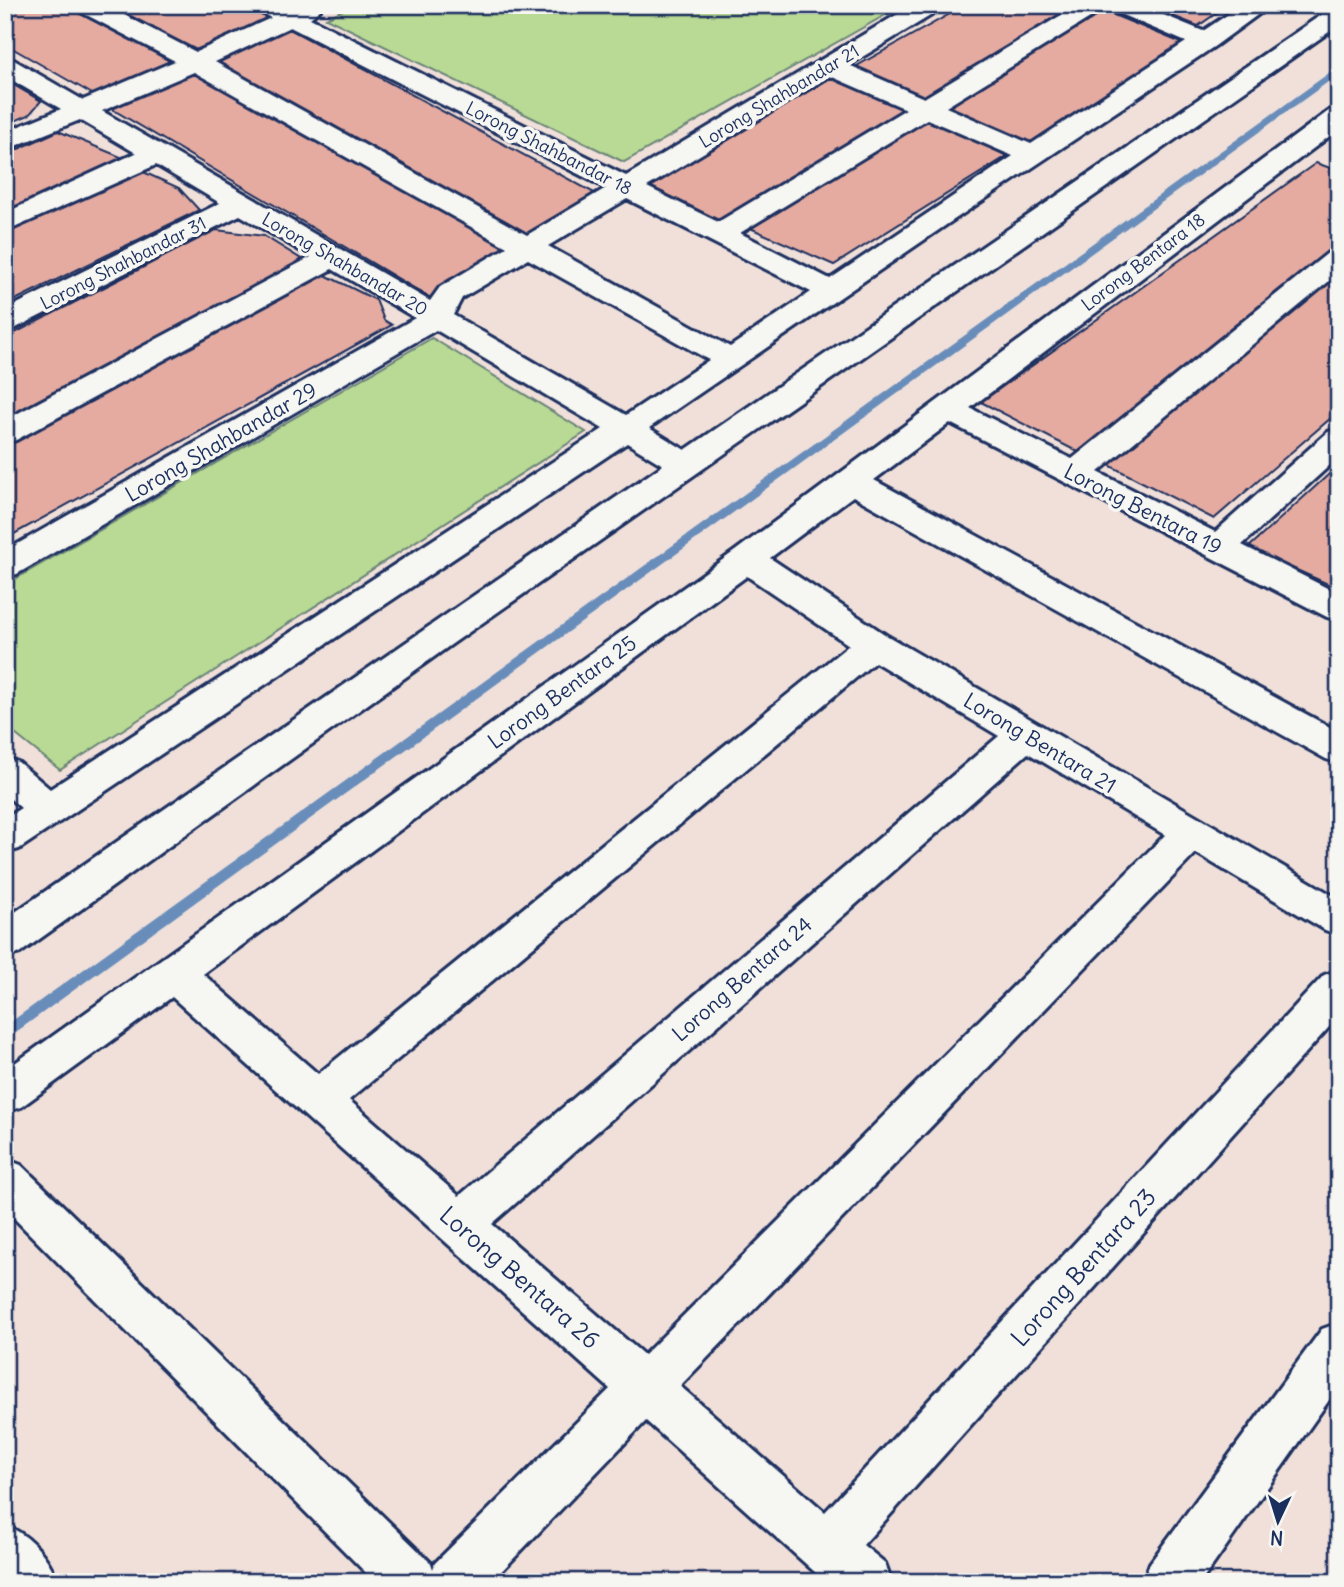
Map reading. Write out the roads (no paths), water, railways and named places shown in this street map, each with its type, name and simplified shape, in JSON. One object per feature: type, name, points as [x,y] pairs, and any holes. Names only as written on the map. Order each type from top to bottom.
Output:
[{"type":"street","points":[[86,5],[195,62],[731,360]]},
{"type":"street","name":"Lorong Shahbandar 18","points":[[265,5],[832,291]]},
{"type":"street","points":[[5,142],[195,62],[317,5]]},
{"type":"street","name":"Lorong Shahbandar 21","points":[[436,318],[450,293],[931,5]]},
{"type":"street","points":[[719,234],[1096,5]]},
{"type":"street","points":[[1117,5],[1206,41]]},
{"type":"street","points":[[5,838],[731,360],[939,217],[1035,156],[1259,5]]},
{"type":"street","points":[[5,941],[686,464],[1339,13]]},
{"type":"street","name":"Lorong Shahbandar 20","points":[[5,65],[686,464]]},
{"type":"street","points":[[829,66],[1035,156]]},
{"type":"street","name":"Lorong Bentara 18","points":[[948,409],[1316,146],[1339,116]]},
{"type":"street","points":[[5,225],[157,154]]},
{"type":"street","name":"Lorong Shahbandar 31","points":[[5,322],[241,204]]},
{"type":"street","points":[[5,433],[332,257]]},
{"type":"street","points":[[1075,474],[1339,258]]},
{"type":"street","name":"Lorong Shahbandar 29","points":[[5,566],[436,318]]},
{"type":"street","name":"Lorong Bentara 19","points":[[948,409],[1339,609]]},
{"type":"street","name":"Lorong Bentara 25","points":[[5,1094],[747,559],[948,409]]},
{"type":"street","points":[[1219,547],[1339,439]]},
{"type":"street","points":[[851,481],[1339,749]]},
{"type":"street","name":"Lorong Bentara 21","points":[[747,559],[873,644],[1339,919]]},
{"type":"street","points":[[319,1099],[873,644]]},
{"type":"street","name":"Lorong Bentara 24","points":[[460,1223],[1025,734]]},
{"type":"street","points":[[5,772],[48,809]]},
{"type":"street","points":[[454,1582],[1192,832]]},
{"type":"street","name":"Lorong Bentara 26","points":[[173,973],[866,1582]]},
{"type":"street","name":"Lorong Bentara 23","points":[[827,1547],[1339,988]]},
{"type":"street","points":[[5,1179],[412,1582]]},
{"type":"street","points":[[1169,1582],[1339,1345]]},
{"type":"street","points":[[5,1551],[32,1582]]},
{"type":"waterway","points":[[5,1034],[1339,70]]}]
